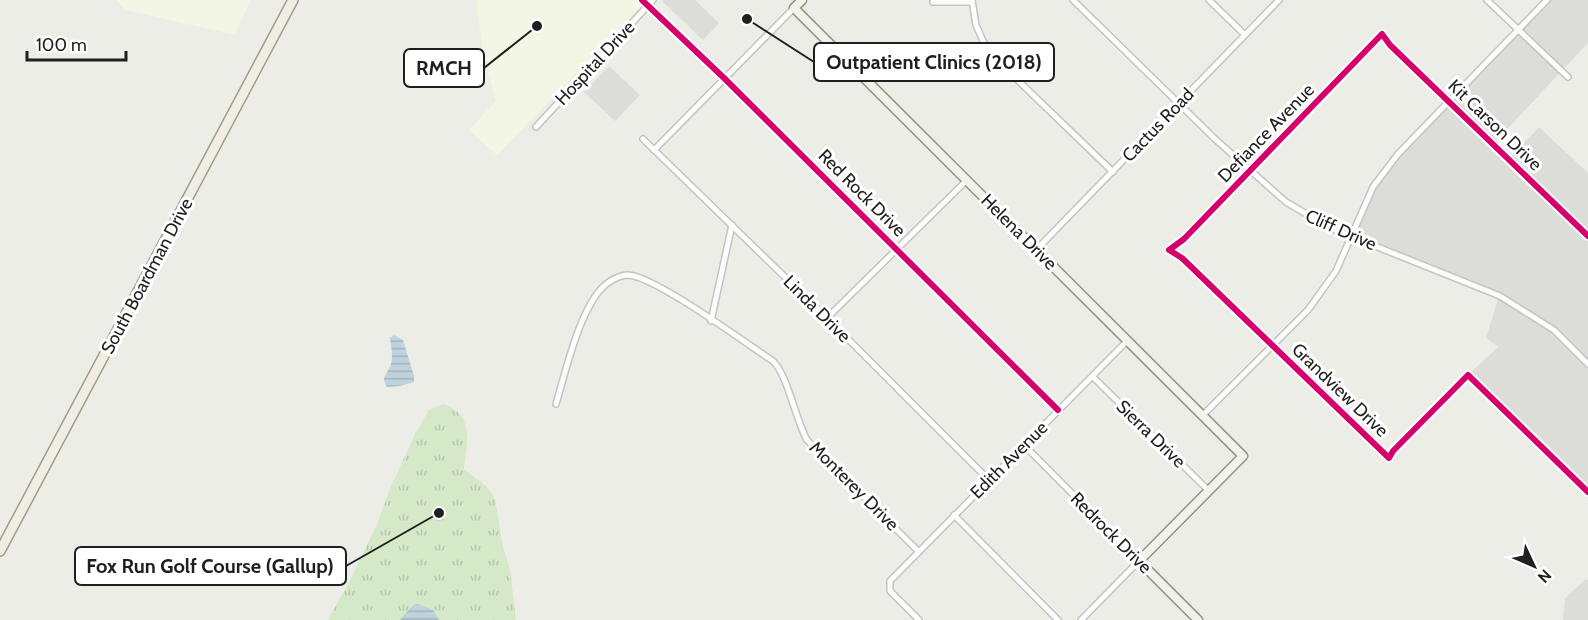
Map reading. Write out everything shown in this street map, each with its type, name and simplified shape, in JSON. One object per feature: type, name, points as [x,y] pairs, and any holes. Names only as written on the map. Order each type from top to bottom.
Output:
[{"type":"main road","name":"South Boardman Drive","points":[[0,551],[293,0]]},
{"type":"main road","points":[[794,8],[802,0]]},
{"type":"main road","name":"Helena Drive","points":[[794,8],[1243,456],[1209,491]]},
{"type":"main road","points":[[1139,561],[1209,491]]},
{"type":"main road","name":"Redrock Drive","points":[[1139,561],[1198,620]]},
{"type":"street","name":"Red Rock Drive","points":[[642,0],[724,78],[1058,410]]},
{"type":"street","name":"Hospital Drive","points":[[536,127],[653,0]]},
{"type":"street","name":"Cliff Drive","points":[[1073,0],[1250,171],[1299,212],[1330,228],[1500,296],[1554,330],[1588,364]]},
{"type":"street","points":[[1209,0],[1245,35]]},
{"type":"street","name":"Cactus Road","points":[[1036,249],[1279,0]]},
{"type":"street","points":[[1487,0],[1568,77]]},
{"type":"street","points":[[1203,415],[1308,310],[1336,271],[1373,187],[1398,154],[1547,0]]},
{"type":"street","points":[[933,2],[971,1],[976,25],[984,43],[1001,64],[1113,172]]},
{"type":"street","points":[[654,150],[794,8]]},
{"type":"street","name":"Kit Carson Drive","points":[[1382,34],[1390,45],[1588,236]]},
{"type":"street","name":"Defiance Avenue","points":[[1169,250],[1184,239],[1382,34]]},
{"type":"street","name":"Linda Drive","points":[[643,139],[989,480]]},
{"type":"street","points":[[827,318],[967,180]]},
{"type":"street","points":[[711,321],[732,225]]},
{"type":"street","name":"Grandview Drive","points":[[1169,250],[1182,258],[1389,458],[1393,450],[1468,375],[1588,492]]},
{"type":"street","name":"Monterey Drive","points":[[556,404],[574,343],[591,304],[601,289],[617,277],[627,275],[643,278],[781,369],[798,424],[807,440],[918,551]]},
{"type":"street","name":"Edith Avenue","points":[[920,620],[890,591],[890,581],[1128,340]]},
{"type":"street","name":"Sierra Drive","points":[[1093,377],[1209,491]]},
{"type":"street","name":"Redrock Drive","points":[[1024,445],[1139,561]]},
{"type":"street","points":[[954,515],[1058,620]]},
{"type":"street","points":[[1081,620],[1139,561]]},
{"type":"shaded area","points":[[116,0],[250,0],[235,35],[126,10]]},
{"type":"shaded area","points":[[476,0],[647,0],[497,155],[469,130],[496,101],[483,51]]},
{"type":"shaded area","points":[[695,0],[719,23],[703,40],[662,1]]},
{"type":"shaded area","points":[[1545,0],[1588,0],[1588,43],[1493,144],[1509,159],[1539,127],[1588,173],[1588,492],[1468,375],[1498,347],[1486,338],[1499,296],[1351,236],[1379,178]]},
{"type":"shaded area","points":[[609,66],[640,95],[615,121],[584,92]]},
{"type":"shaded area","points":[[1586,579],[1588,580],[1588,620],[1563,620],[1565,598]]},
{"type":"green space","points":[[443,404],[460,415],[467,430],[464,469],[487,487],[495,499],[503,547],[510,569],[516,620],[328,620],[376,527],[415,434],[429,410]]},
{"type":"water","points":[[394,335],[403,340],[414,382],[387,387],[384,378],[391,364],[390,338]]},
{"type":"water","points":[[418,604],[433,610],[439,620],[400,620],[413,605]]},
{"type":"cycle path","points":[[642,0],[724,78],[1058,410]]},
{"type":"cycle path","points":[[1588,236],[1390,45],[1382,34],[1184,239],[1169,250],[1182,258],[1389,458],[1393,451],[1468,375],[1588,492]]},
{"type":"place","name":"Outpatient Clinics (2018)","points":[[747,19]]},
{"type":"place","name":"RMCH","points":[[537,26]]},
{"type":"place","name":"Fox Run Golf Course (Gallup)","points":[[439,513]]}]
